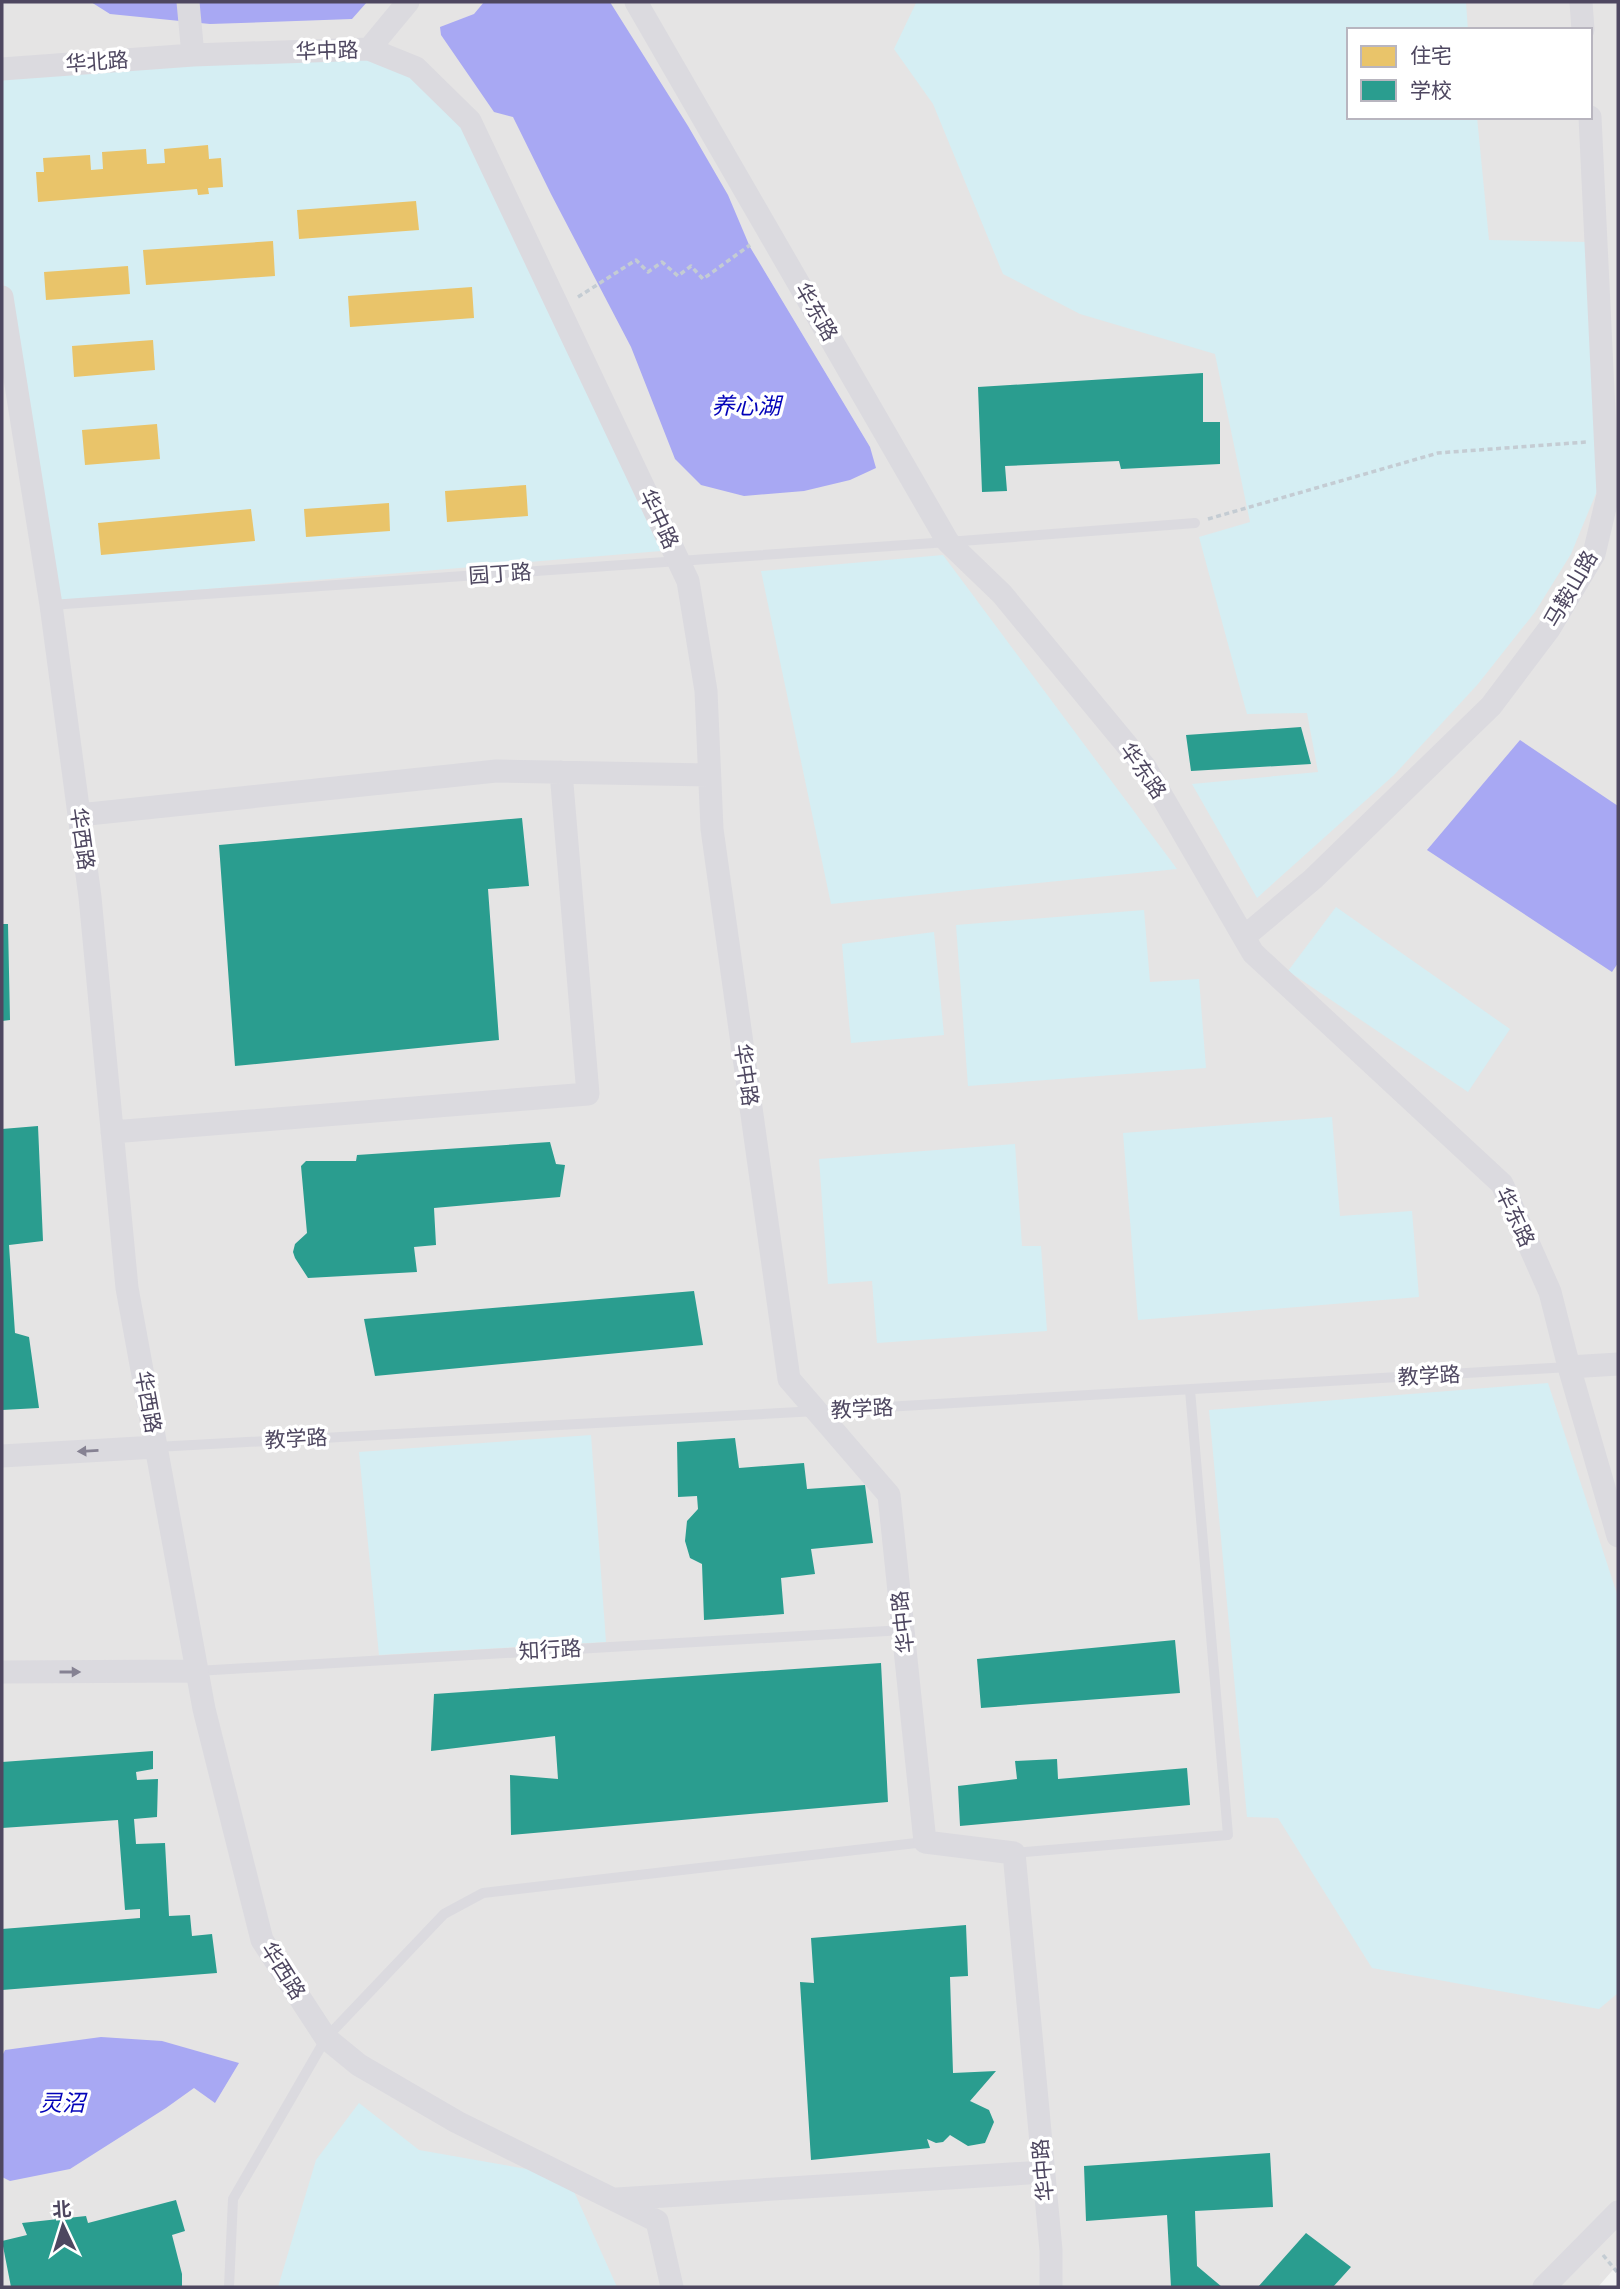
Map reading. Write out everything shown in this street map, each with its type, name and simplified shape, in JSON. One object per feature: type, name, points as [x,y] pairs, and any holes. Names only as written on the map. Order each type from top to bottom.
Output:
[{"type":"street","points":[[188,2],[193,55]]},
{"type":"street","points":[[369,49],[408,2]]},
{"type":"street","name":"华东路","points":[[636,2],[948,542],[1002,594],[1145,767],[1253,953],[1502,1184],[1550,1292],[1618,1536]]},
{"type":"street","points":[[1581,2],[1583,28]]},
{"type":"street","name":"华中路","points":[[193,55],[369,49],[415,68],[470,121],[688,581],[706,691],[712,829],[789,1379],[889,1495],[925,1842]]},
{"type":"street","name":"华北路","points":[[2,69],[193,55]]},
{"type":"street","name":"马鞍山路","points":[[1244,937],[1313,878],[1491,706],[1549,629],[1594,554],[1608,537],[1590,119]]},
{"type":"street","name":"华西路","points":[[2,298],[51,605],[90,897],[127,1288],[196,1671],[262,1940],[326,2038],[359,2065],[457,2122],[657,2221],[672,2287]]},
{"type":"street","points":[[79,815],[496,771],[709,775]]},
{"type":"street","points":[[112,1132],[588,1094],[561,772]]},
{"type":"street","points":[[1569,1367],[1618,1364]]},
{"type":"street","points":[[2,1456],[156,1447]]},
{"type":"street","points":[[2,1672],[196,1671]]},
{"type":"street","points":[[925,1842],[1014,1853]]},
{"type":"street","name":"华中路","points":[[1014,1853],[1051,2250],[1051,2287]]},
{"type":"street","points":[[614,2200],[1044,2172]]},
{"type":"street","points":[[1544,2287],[1618,2212]]},
{"type":"lane","name":"园丁路","points":[[51,605],[1195,523]]},
{"type":"lane","name":"教学路","points":[[156,1447],[1569,1367]]},
{"type":"lane","points":[[1014,1853],[1228,1835],[1190,1390]]},
{"type":"lane","name":"知行路","points":[[196,1671],[904,1630]]},
{"type":"lane","points":[[229,2287],[233,2199],[326,2038],[444,1914],[483,1893],[925,1842]]},
{"type":"path","points":[[596,287],[636,260],[648,272],[662,262],[678,276],[691,267],[703,279],[756,240]]},
{"type":"path","points":[[1195,523],[1438,453],[1605,440]]},
{"type":"shaded area","points":[[2,2],[1618,2],[1618,2264],[1598,2287],[2,2287]]},
{"type":"shaded area","points":[[1466,2],[1468,28],[1347,28],[1347,119],[1477,119],[1489,240],[1586,242],[1597,491],[1571,554],[1535,612],[1478,684],[1394,775],[1257,898],[1192,784],[1318,772],[1307,713],[1247,714],[1199,537],[1250,522],[1215,354],[1080,314],[1003,274],[933,104],[894,49],[916,3]]},
{"type":"shaded area","points":[[367,55],[414,73],[465,124],[661,551],[53,602],[2,272],[2,76]]},
{"type":"shaded area","points":[[943,555],[1177,869],[831,904],[761,571]]},
{"type":"shaded area","points":[[1336,907],[1510,1029],[1468,1092],[1288,971]]},
{"type":"shaded area","points":[[1144,910],[1150,982],[1199,979],[1206,1068],[968,1086],[956,925]]},
{"type":"shaded area","points":[[934,932],[944,1035],[851,1043],[842,944]]},
{"type":"shaded area","points":[[1332,1117],[1340,1216],[1412,1211],[1419,1297],[1138,1320],[1123,1133]]},
{"type":"shaded area","points":[[1015,1144],[1022,1246],[1041,1246],[1047,1331],[877,1343],[872,1281],[828,1284],[819,1159]]},
{"type":"shaded area","points":[[1548,1383],[1618,1597],[1618,1993],[1599,2009],[1372,1968],[1278,1818],[1247,1817],[1209,1410]]},
{"type":"shaded area","points":[[591,1435],[606,1642],[379,1655],[359,1452]]},
{"type":"shaded area","points":[[359,2103],[419,2150],[567,2176],[617,2287],[278,2287],[316,2160]]},
{"type":"water","points":[[91,2],[367,2],[352,19],[210,24],[110,14]]},
{"type":"water","name":"养心湖","points":[[484,2],[610,2],[728,195],[750,247],[870,447],[876,468],[850,480],[804,491],[744,496],[701,485],[675,459],[631,347],[513,117],[494,112],[441,35],[440,27],[474,14]]},
{"type":"water","points":[[1520,740],[1618,806],[1618,963],[1612,972],[1427,850]]},
{"type":"water","name":"灵沼","points":[[101,2037],[162,2041],[239,2063],[215,2103],[194,2088],[70,2169],[10,2181],[2,2177],[2,2056],[5,2050]]},
{"type":"building: 住宅","points":[[208,145],[209,159],[221,158],[223,187],[208,188],[209,194],[198,195],[197,189],[38,202],[36,172],[44,172],[43,158],[90,155],[91,170],[103,169],[102,152],[146,149],[147,164],[165,163],[164,149]]},
{"type":"building: 住宅","points":[[416,201],[419,230],[299,239],[297,210]]},
{"type":"building: 住宅","points":[[273,241],[275,276],[146,285],[143,250]]},
{"type":"building: 住宅","points":[[128,266],[130,294],[46,300],[44,272]]},
{"type":"building: 住宅","points":[[472,287],[474,318],[350,327],[348,296]]},
{"type":"building: 住宅","points":[[153,340],[155,370],[74,377],[72,346]]},
{"type":"building: 住宅","points":[[157,424],[160,459],[85,465],[82,430]]},
{"type":"building: 住宅","points":[[526,485],[528,516],[447,522],[445,491]]},
{"type":"building: 住宅","points":[[389,503],[390,531],[306,537],[304,509]]},
{"type":"building: 住宅","points":[[251,509],[255,541],[101,555],[98,523]]},
{"type":"building: 学校","points":[[1203,373],[1203,422],[1220,422],[1220,464],[1121,469],[1119,461],[1005,466],[1007,491],[982,492],[978,387]]},
{"type":"building: 学校","points":[[1301,727],[1311,764],[1191,771],[1186,735]]},
{"type":"building: 学校","points":[[522,818],[529,886],[488,889],[499,1040],[235,1066],[219,845]]},
{"type":"building: 学校","points":[[2,924],[8,924],[10,1020],[2,1021]]},
{"type":"building: 学校","points":[[38,1126],[43,1241],[9,1245],[15,1333],[29,1337],[39,1408],[2,1410],[2,1129]]},
{"type":"building: 学校","points":[[550,1142],[556,1164],[565,1165],[560,1197],[434,1208],[436,1245],[414,1247],[417,1272],[308,1278],[295,1258],[295,1244],[307,1233],[301,1166],[306,1161],[356,1161],[357,1155]]},
{"type":"building: 学校","points":[[694,1291],[703,1345],[375,1376],[364,1319]]},
{"type":"building: 学校","points":[[735,1438],[739,1468],[804,1463],[807,1489],[865,1485],[873,1543],[811,1549],[815,1574],[781,1578],[784,1614],[704,1620],[702,1564],[690,1558],[685,1541],[687,1521],[698,1509],[697,1496],[678,1497],[677,1442]]},
{"type":"building: 学校","points":[[1175,1640],[1180,1693],[981,1708],[977,1659]]},
{"type":"building: 学校","points":[[881,1663],[888,1802],[511,1835],[510,1775],[558,1779],[555,1736],[431,1751],[434,1694]]},
{"type":"building: 学校","points":[[153,1751],[153,1769],[136,1772],[137,1780],[158,1779],[157,1817],[134,1819],[136,1844],[165,1843],[169,1916],[190,1915],[192,1936],[212,1934],[217,1973],[2,1990],[2,1929],[140,1918],[140,1909],[125,1910],[118,1820],[2,1828],[2,1762]]},
{"type":"building: 学校","points":[[1057,1759],[1058,1779],[1187,1768],[1190,1805],[960,1826],[958,1786],[1017,1779],[1015,1761]]},
{"type":"building: 学校","points":[[966,1925],[968,1976],[950,1977],[953,2073],[996,2071],[970,2101],[989,2110],[994,2122],[985,2143],[968,2146],[950,2135],[943,2142],[936,2143],[927,2139],[930,2148],[811,2160],[800,1982],[814,1983],[811,1938]]},
{"type":"building: 学校","points":[[1270,2153],[1273,2207],[1195,2211],[1197,2266],[1222,2287],[1171,2287],[1167,2215],[1086,2221],[1084,2166]]},
{"type":"building: 学校","points":[[176,2200],[185,2231],[172,2235],[182,2274],[182,2287],[11,2287],[2,2241],[27,2235],[22,2223],[86,2216],[88,2223]]},
{"type":"building: 学校","points":[[1306,2233],[1351,2267],[1333,2287],[1258,2287]]}]
